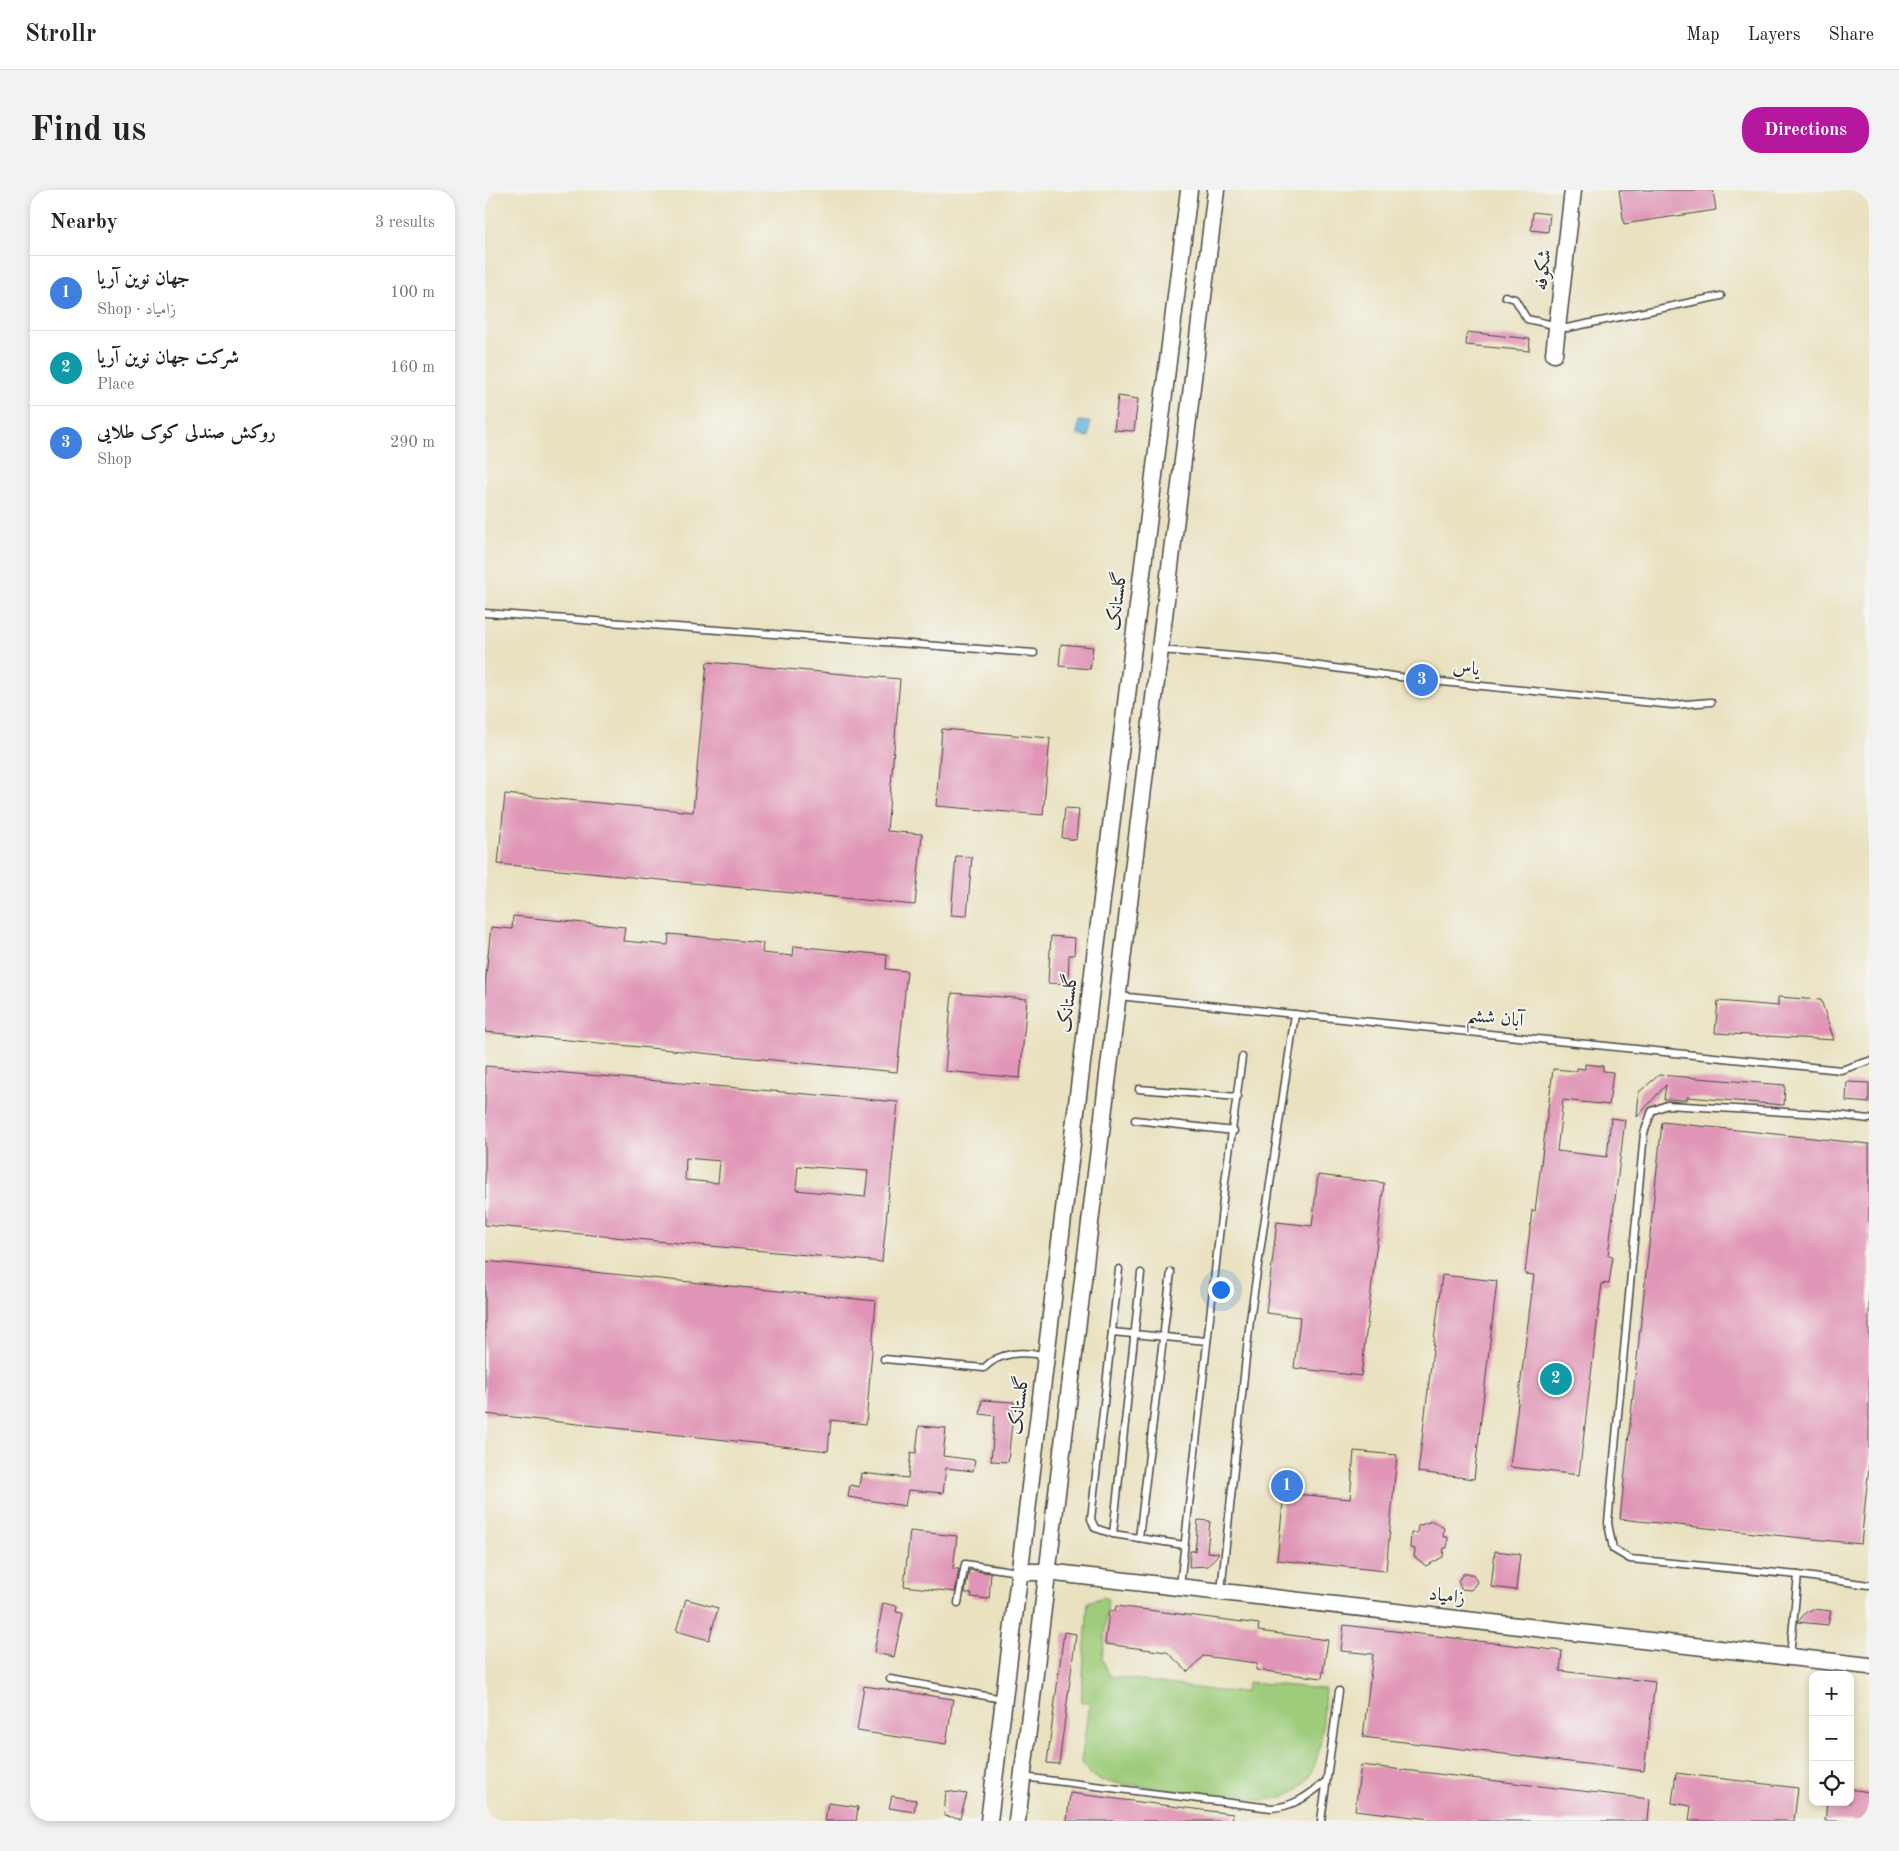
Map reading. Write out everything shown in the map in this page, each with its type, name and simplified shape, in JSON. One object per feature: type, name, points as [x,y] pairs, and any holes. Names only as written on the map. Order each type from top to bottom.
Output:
[{"type":"street","name":"گلستانک","points":[[989,1821],[1189,190]]},
{"type":"street","points":[[1017,1821],[1216,190]]},
{"type":"street","name":"شکوفه","points":[[1554,354],[1573,190]]},
{"type":"street","name":"زامیاد","points":[[1019,1572],[1047,1572],[1869,1666]]},
{"type":"lane","points":[[1505,296],[1515,300],[1527,319],[1567,328],[1721,296]]},
{"type":"lane","points":[[485,613],[1034,653]]},
{"type":"lane","name":"یاس","points":[[1160,650],[1269,660],[1422,680],[1673,706],[1711,702]]},
{"type":"lane","name":"آبان ششم","points":[[1117,996],[1841,1070],[1869,1061]]},
{"type":"lane","points":[[1221,1592],[1251,1320],[1295,1014]]},
{"type":"lane","points":[[1180,1587],[1225,1182],[1234,1132],[1242,1056]]},
{"type":"lane","points":[[1139,1089],[1237,1097]]},
{"type":"lane","points":[[1869,1119],[1837,1115],[1667,1105],[1652,1111],[1645,1133],[1608,1523],[1613,1549],[1631,1559],[1798,1575],[1869,1585]]},
{"type":"lane","points":[[1135,1120],[1234,1132]]},
{"type":"lane","points":[[1119,1269],[1091,1519],[1095,1528],[1113,1534],[1184,1545]]},
{"type":"lane","points":[[1139,1538],[1171,1272]]},
{"type":"lane","points":[[1113,1534],[1141,1273]]},
{"type":"lane","points":[[1111,1332],[1207,1340]]},
{"type":"lane","points":[[884,1359],[984,1368],[994,1358],[1011,1354],[1046,1355]]},
{"type":"lane","points":[[958,1603],[965,1564],[1019,1572]]},
{"type":"lane","points":[[1790,1657],[1798,1575]]},
{"type":"lane","points":[[890,1679],[1004,1699]]},
{"type":"lane","points":[[1321,1821],[1339,1692]]},
{"type":"lane","points":[[1022,1776],[1271,1808],[1282,1807],[1304,1799],[1325,1782]]},
{"type":"green space","points":[[1103,1597],[1108,1599],[1102,1659],[1110,1676],[1218,1691],[1246,1692],[1248,1682],[1325,1689],[1320,1748],[1315,1765],[1307,1780],[1295,1791],[1278,1798],[1255,1800],[1101,1781],[1089,1773],[1081,1762],[1089,1702],[1081,1702],[1088,1602]]},
{"type":"water","points":[[1079,421],[1090,422],[1089,437],[1077,435]]},
{"type":"building","points":[[1619,190],[1713,190],[1716,210],[1624,224]]},
{"type":"building","points":[[1533,212],[1550,214],[1548,232],[1531,230]]},
{"type":"building","points":[[1467,332],[1530,339],[1529,351],[1466,345]]},
{"type":"building","points":[[1118,396],[1138,399],[1134,431],[1114,430]]},
{"type":"building","points":[[1061,644],[1093,647],[1090,669],[1059,666]]},
{"type":"building","points":[[707,662],[900,679],[887,831],[922,834],[915,905],[498,864],[505,794],[693,812]]},
{"type":"building","points":[[942,729],[1050,738],[1043,815],[936,806]]},
{"type":"building","points":[[1065,808],[1079,809],[1076,840],[1062,838]]},
{"type":"building","points":[[956,856],[972,857],[967,916],[951,915]]},
{"type":"building","points":[[513,916],[625,927],[623,941],[668,945],[669,934],[763,943],[762,953],[793,956],[794,946],[887,955],[886,969],[907,971],[897,1072],[485,1032],[485,985],[491,927],[512,929]]},
{"type":"building","points":[[1051,936],[1075,938],[1074,955],[1069,955],[1068,984],[1048,983]]},
{"type":"building","points":[[952,993],[1027,999],[1020,1078],[945,1071]]},
{"type":"building","points":[[1778,997],[1821,1000],[1834,1040],[1715,1033],[1718,1001],[1778,1006]]},
{"type":"building","points":[[1585,1064],[1603,1066],[1603,1071],[1613,1072],[1609,1105],[1563,1100],[1557,1151],[1607,1157],[1611,1118],[1625,1120],[1608,1255],[1613,1256],[1609,1284],[1602,1283],[1579,1475],[1510,1467],[1534,1275],[1525,1274],[1532,1210],[1535,1211],[1553,1069],[1577,1071],[1577,1068],[1585,1069]]},
{"type":"building","points":[[485,1066],[898,1102],[882,1262],[485,1225]],"holes":[[[686,1158],[720,1161],[718,1183],[685,1180]],[[798,1166],[868,1171],[865,1197],[796,1190]]]},
{"type":"building","points":[[1659,1075],[1785,1085],[1784,1105],[1687,1097],[1687,1100],[1664,1099],[1666,1085],[1637,1117],[1639,1092]]},
{"type":"building","points":[[1847,1082],[1869,1083],[1869,1103],[1846,1101]]},
{"type":"building","points":[[1662,1122],[1869,1144],[1869,1466],[1861,1544],[1620,1519]]},
{"type":"building","points":[[1318,1175],[1384,1183],[1361,1376],[1294,1368],[1300,1317],[1266,1313],[1277,1222],[1312,1226]]},
{"type":"building","points":[[485,1261],[876,1301],[866,1424],[831,1420],[828,1451],[485,1414]]},
{"type":"building","points":[[1442,1275],[1497,1281],[1474,1479],[1418,1472]]},
{"type":"building","points":[[982,1400],[1014,1402],[1008,1462],[991,1461],[995,1416],[980,1414]]},
{"type":"building","points":[[919,1426],[946,1428],[943,1456],[975,1460],[973,1471],[946,1468],[943,1493],[908,1490],[905,1506],[848,1497],[850,1485],[859,1487],[861,1473],[908,1478],[911,1452],[916,1453]]},
{"type":"building","points":[[1354,1451],[1397,1455],[1386,1571],[1277,1560],[1284,1493],[1350,1499]]},
{"type":"building","points":[[1198,1520],[1210,1521],[1207,1552],[1219,1553],[1208,1566],[1189,1567],[1190,1551],[1195,1551]]},
{"type":"building","points":[[1432,1521],[1444,1528],[1443,1537],[1448,1537],[1447,1548],[1444,1548],[1443,1557],[1426,1566],[1414,1556],[1415,1549],[1410,1548],[1411,1533],[1417,1533],[1418,1526]]},
{"type":"building","points":[[910,1531],[957,1536],[953,1569],[959,1569],[955,1592],[904,1586]]},
{"type":"building","points":[[1495,1551],[1520,1554],[1516,1590],[1491,1587]]},
{"type":"building","points":[[969,1570],[991,1573],[989,1599],[971,1597],[972,1594],[965,1593]]},
{"type":"building","points":[[1463,1574],[1473,1574],[1477,1582],[1471,1590],[1461,1589],[1458,1581]]},
{"type":"building","points":[[686,1599],[718,1608],[709,1640],[676,1631]]},
{"type":"building","points":[[883,1603],[897,1606],[896,1612],[903,1613],[894,1657],[874,1653]]},
{"type":"building","points":[[1116,1606],[1259,1624],[1258,1631],[1328,1640],[1322,1678],[1256,1670],[1257,1663],[1203,1656],[1188,1672],[1167,1652],[1105,1644],[1109,1611],[1115,1611]]},
{"type":"building","points":[[1813,1609],[1831,1611],[1828,1625],[1798,1622],[1806,1612]]},
{"type":"building","points":[[1344,1625],[1562,1651],[1560,1671],[1655,1682],[1644,1771],[1363,1737],[1373,1654],[1341,1651]]},
{"type":"building","points":[[1064,1632],[1076,1634],[1059,1764],[1047,1763]]},
{"type":"building","points":[[864,1686],[953,1699],[946,1744],[857,1731]]},
{"type":"building","points":[[1361,1765],[1650,1799],[1648,1821],[1447,1821],[1355,1810]]},
{"type":"building","points":[[1676,1773],[1798,1788],[1794,1821],[1689,1821],[1691,1806],[1672,1803]]},
{"type":"building","points":[[1854,1790],[1869,1792],[1869,1821],[1825,1821],[1827,1806],[1854,1806]]},
{"type":"building","points":[[946,1791],[967,1794],[960,1818],[944,1816]]},
{"type":"building","points":[[1070,1793],[1233,1814],[1232,1821],[1067,1821]]},
{"type":"building","points":[[892,1796],[916,1800],[914,1812],[889,1808]]},
{"type":"building","points":[[828,1803],[858,1807],[856,1821],[825,1821]]},
{"type":"place","name":"روکش صندلی کوک طلایی","points":[[1422,680]]},
{"type":"place","name":"شرکت جهان نوین آریا","points":[[1556,1379]]},
{"type":"place","name":"جهان نوین آریا","points":[[1287,1486]]}]
